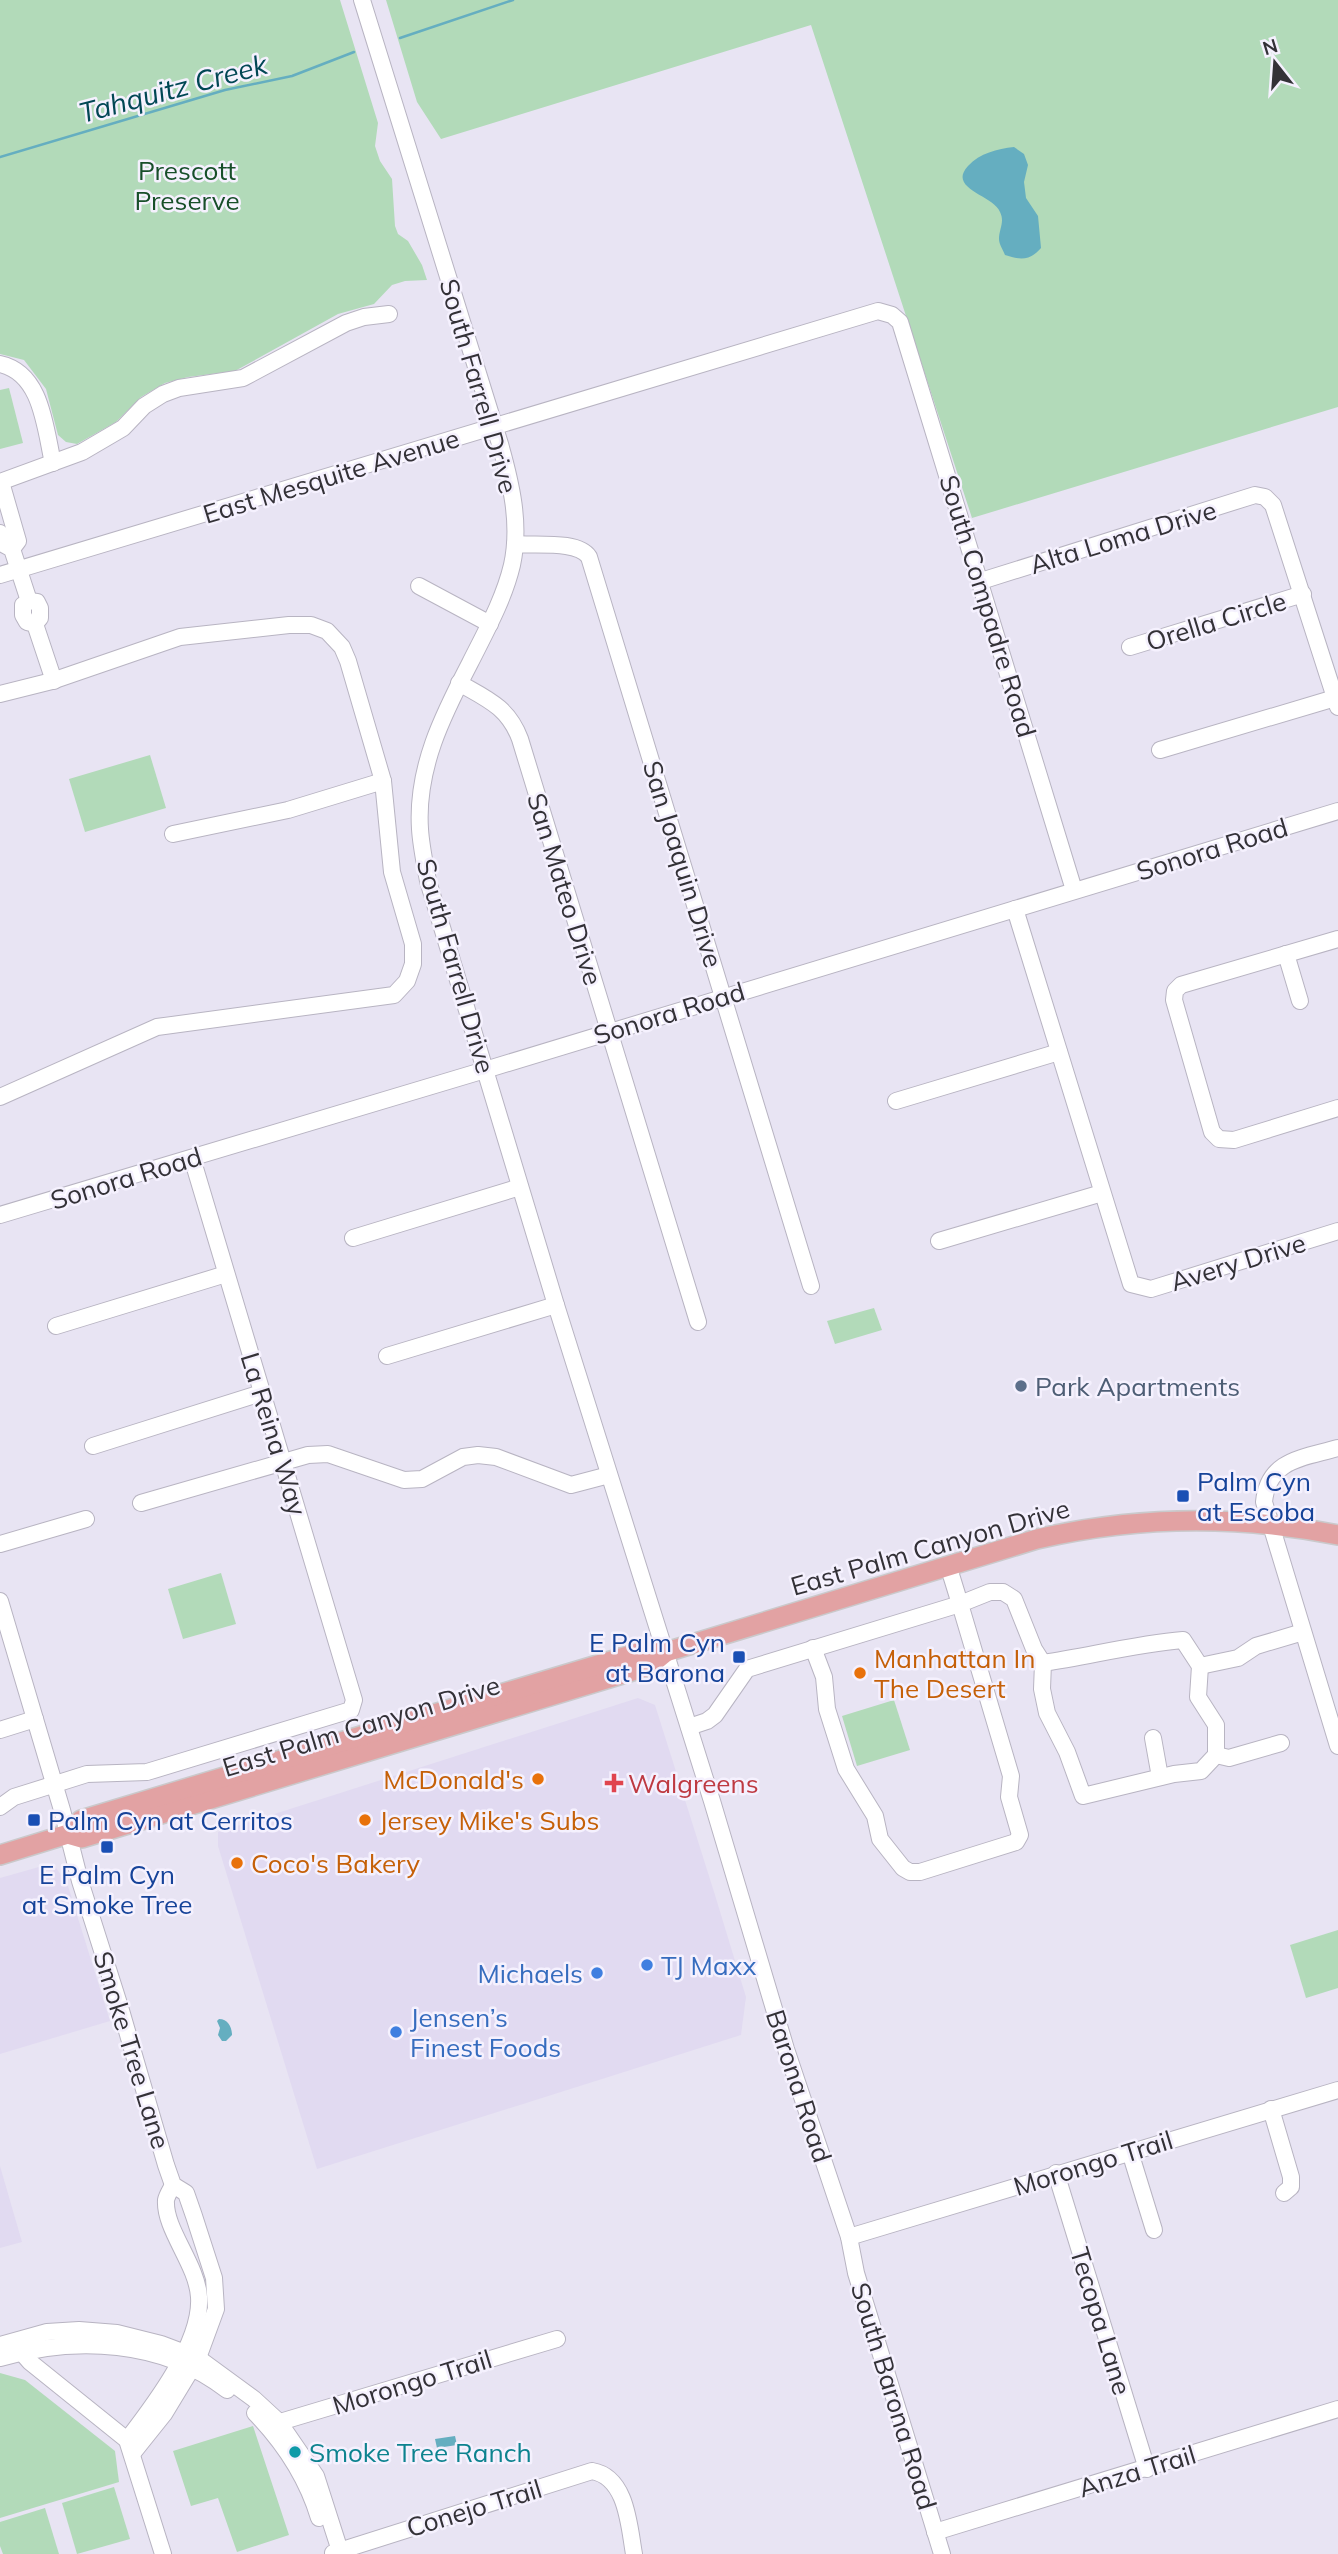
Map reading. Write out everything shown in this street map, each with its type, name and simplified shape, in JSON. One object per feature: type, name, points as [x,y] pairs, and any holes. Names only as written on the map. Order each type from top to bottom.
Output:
[{"type":"main road","name":"East Palm Canyon Drive","points":[[0,1855],[68,1834],[82,1838],[646,1667],[666,1652],[1037,1539],[1075,1530],[1193,1520],[1269,1524],[1338,1535]]},
{"type":"street","name":"South Farrell Drive","points":[[362,0],[512,485],[515,544],[512,564],[490,624],[437,731],[425,768],[419,830],[428,881],[556,1305],[666,1652]]},
{"type":"street","name":"East Mesquite Avenue","points":[[0,575],[878,311],[892,315],[900,322]]},
{"type":"street","points":[[12,549],[18,541],[1,482],[82,452],[123,428],[144,406],[163,394],[179,388],[243,378],[346,323],[364,317],[389,314]]},
{"type":"street","name":"South Compadre Road","points":[[900,322],[1074,890]]},
{"type":"street","points":[[0,364],[23,375],[33,390],[53,463]]},
{"type":"street","name":"Alta Loma Drive","points":[[981,581],[1255,495],[1265,497],[1273,505],[1303,594]]},
{"type":"street","points":[[0,533],[3,544],[12,549],[29,601],[37,602],[40,608],[40,618],[35,624],[54,681]]},
{"type":"street","name":"San Joaquin Drive","points":[[515,544],[575,547],[584,550],[589,557],[811,1286]]},
{"type":"street","points":[[419,586],[490,624]]},
{"type":"street","points":[[1160,750],[1336,702],[1303,594]]},
{"type":"street","name":"Orella Circle","points":[[1130,647],[1303,594]]},
{"type":"street","points":[[0,694],[54,681],[180,637],[289,625],[311,625],[327,631],[342,647],[348,661],[383,781],[392,872],[414,944],[413,964],[407,981],[394,995],[157,1027],[0,1097]]},
{"type":"street","name":"San Mateo Drive","points":[[459,683],[502,708],[515,724],[698,1322]]},
{"type":"street","points":[[173,834],[288,810],[383,781]]},
{"type":"street","name":"Sonora Road","points":[[0,1215],[1338,811]]},
{"type":"street","points":[[939,1241],[1102,1193],[1015,909]]},
{"type":"street","points":[[1338,939],[1181,985],[1175,992],[1174,1000],[1212,1132],[1219,1139],[1234,1140],[1338,1108]]},
{"type":"street","points":[[1286,954],[1300,1001]]},
{"type":"street","points":[[896,1101],[1059,1052]]},
{"type":"street","name":"La Reina Way","points":[[54,1783],[87,1774],[146,1772],[351,1710],[354,1700],[192,1158]]},
{"type":"street","points":[[353,1238],[520,1187]]},
{"type":"street","name":"Avery Drive","points":[[1102,1193],[1126,1272],[1131,1284],[1138,1287],[1151,1289],[1338,1231]]},
{"type":"street","points":[[55,1326],[226,1274]]},
{"type":"street","points":[[387,1356],[556,1305]]},
{"type":"street","points":[[93,1446],[261,1393]]},
{"type":"street","points":[[1338,1448],[1287,1463],[1275,1472],[1269,1481],[1264,1499],[1269,1524],[1338,1746]]},
{"type":"street","points":[[141,1503],[308,1455],[328,1454],[404,1480],[422,1479],[463,1457],[478,1455],[496,1458],[571,1485],[609,1475]]},
{"type":"street","points":[[0,1544],[86,1519]]},
{"type":"street","points":[[813,1648],[826,1684],[827,1709],[846,1769],[874,1816],[880,1839],[903,1868],[910,1872],[920,1872],[1016,1842],[1020,1835],[1009,1797],[1012,1776],[948,1565]]},
{"type":"street","points":[[689,1727],[715,1715],[747,1669],[960,1604],[990,1592],[1003,1592],[1014,1599],[1034,1650],[1043,1663],[1042,1689],[1047,1713],[1067,1752],[1083,1796],[1160,1777],[1201,1771],[1216,1755],[1216,1725],[1198,1697],[1200,1665],[1183,1640],[1145,1643],[1091,1656],[1043,1663]]},
{"type":"street","name":"Smoke Tree Lane","points":[[0,1601],[80,1881],[173,2185],[186,2193],[214,2278],[216,2309],[188,2361]]},
{"type":"street","points":[[1200,1665],[1238,1658],[1256,1646],[1303,1632]]},
{"type":"street","name":"Barona Road","points":[[666,1652],[786,2049],[849,2237]]},
{"type":"street","points":[[1322,1694],[1338,1689]]},
{"type":"street","points":[[0,1730],[35,1719]]},
{"type":"street","points":[[1153,1738],[1160,1777]]},
{"type":"street","points":[[1216,1755],[1229,1758],[1281,1743]]},
{"type":"street","points":[[0,1807],[14,1797],[54,1783]]},
{"type":"street","name":"Morongo Trail","points":[[849,2237],[1338,2090]]},
{"type":"street","points":[[1271,2109],[1291,2177],[1291,2187],[1284,2193]]},
{"type":"street","points":[[1130,2152],[1154,2230]]},
{"type":"street","name":"Tecopa Lane","points":[[1056,2173],[1147,2469]]},
{"type":"street","name":"Smoke Tree Lane","points":[[173,2185],[166,2199],[170,2221],[197,2280],[199,2311],[188,2361]]},
{"type":"street","name":"South Barona Road","points":[[849,2237],[856,2273],[942,2554]]},
{"type":"street","points":[[183,2248],[202,2241]]},
{"type":"street","points":[[0,2358],[11,2346],[47,2332],[79,2330],[117,2333],[188,2361],[273,2424],[302,2475],[336,2553]]},
{"type":"street","name":"Morongo Trail","points":[[273,2424],[557,2339]]},
{"type":"street","points":[[11,2346],[130,2447],[163,2554]]},
{"type":"street","points":[[130,2447],[152,2407],[188,2361]]},
{"type":"street","name":"Anza Trail","points":[[935,2532],[1338,2409]]},
{"type":"street","name":"Conejo Trail","points":[[336,2553],[592,2471],[601,2472],[615,2484],[624,2505],[634,2554]]},
{"type":"shaded area","points":[[638,1698],[655,1705],[715,1895],[746,1997],[741,2035],[317,2169],[218,1846],[218,1832]]},
{"type":"shaded area","points":[[53,1863],[68,1886],[110,2021],[0,2054],[0,1878]]},
{"type":"shaded area","points":[[0,2166],[22,2242],[0,2248]]},
{"type":"green space","name":"Prescott Preserve","points":[[0,0],[340,0],[378,123],[375,146],[380,161],[392,179],[395,226],[398,234],[408,241],[427,280],[405,281],[392,285],[374,304],[338,314],[235,371],[165,383],[141,397],[116,422],[77,444],[66,442],[58,435],[46,389],[24,360],[0,354]]},
{"type":"green space","points":[[386,0],[1338,0],[1338,407],[972,518],[811,25],[441,139],[417,102]]},
{"type":"green space","points":[[9,388],[23,443],[0,449],[0,390]]},
{"type":"green space","points":[[150,755],[166,808],[85,832],[69,779]]},
{"type":"green space","points":[[874,1308],[882,1330],[835,1344],[827,1321]]},
{"type":"green space","points":[[221,1573],[236,1624],[183,1639],[168,1589]]},
{"type":"green space","points":[[894,1700],[910,1750],[857,1766],[842,1716]]},
{"type":"green space","points":[[1338,1930],[1338,1988],[1306,1998],[1290,1945]]},
{"type":"green space","points":[[0,2373],[25,2380],[115,2451],[119,2482],[0,2518]]},
{"type":"green space","points":[[253,2426],[289,2535],[237,2552],[218,2498],[191,2506],[173,2451]]},
{"type":"green space","points":[[114,2487],[130,2539],[77,2554],[62,2503]]},
{"type":"green space","points":[[45,2508],[59,2554],[3,2554],[0,2546],[0,2522]]},
{"type":"water","points":[[1014,147],[1024,154],[1028,165],[1024,182],[1026,198],[1038,216],[1041,248],[1024,258],[1005,255],[999,241],[1002,222],[1000,212],[963,180],[968,166],[978,158],[995,150]]},
{"type":"water","points":[[219,2019],[227,2022],[231,2029],[232,2035],[226,2041],[222,2041],[218,2035]]},
{"type":"water","points":[[455,2436],[457,2445],[437,2448],[435,2439]]},
{"type":"waterway","name":"Tahquitz Creek","points":[[400,38],[513,0]]},
{"type":"waterway","name":"Tahquitz Creek","points":[[0,157],[225,90],[292,76],[354,52]]},
{"type":"place","name":"Park Apartments","points":[[1021,1386]]},
{"type":"place","name":"Palm Cyn at Escoba","points":[[1183,1496]]},
{"type":"place","name":"E Palm Cyn at Barona","points":[[739,1657]]},
{"type":"place","name":"Manhattan In The Desert","points":[[860,1673]]},
{"type":"place","name":"McDonald's","points":[[538,1779]]},
{"type":"place","name":"Walgreens","points":[[614,1783]]},
{"type":"place","name":"Palm Cyn at Cerritos","points":[[34,1820]]},
{"type":"place","name":"Jersey Mike's Subs","points":[[365,1820]]},
{"type":"place","name":"E Palm Cyn at Smoke Tree","points":[[107,1847]]},
{"type":"place","name":"Coco's Bakery","points":[[237,1863]]},
{"type":"place","name":"TJ Maxx","points":[[647,1965]]},
{"type":"place","name":"Michaels","points":[[597,1973]]},
{"type":"place","name":"Jensen’s Finest Foods","points":[[396,2032]]},
{"type":"place","name":"Smoke Tree Ranch","points":[[295,2452]]}]
